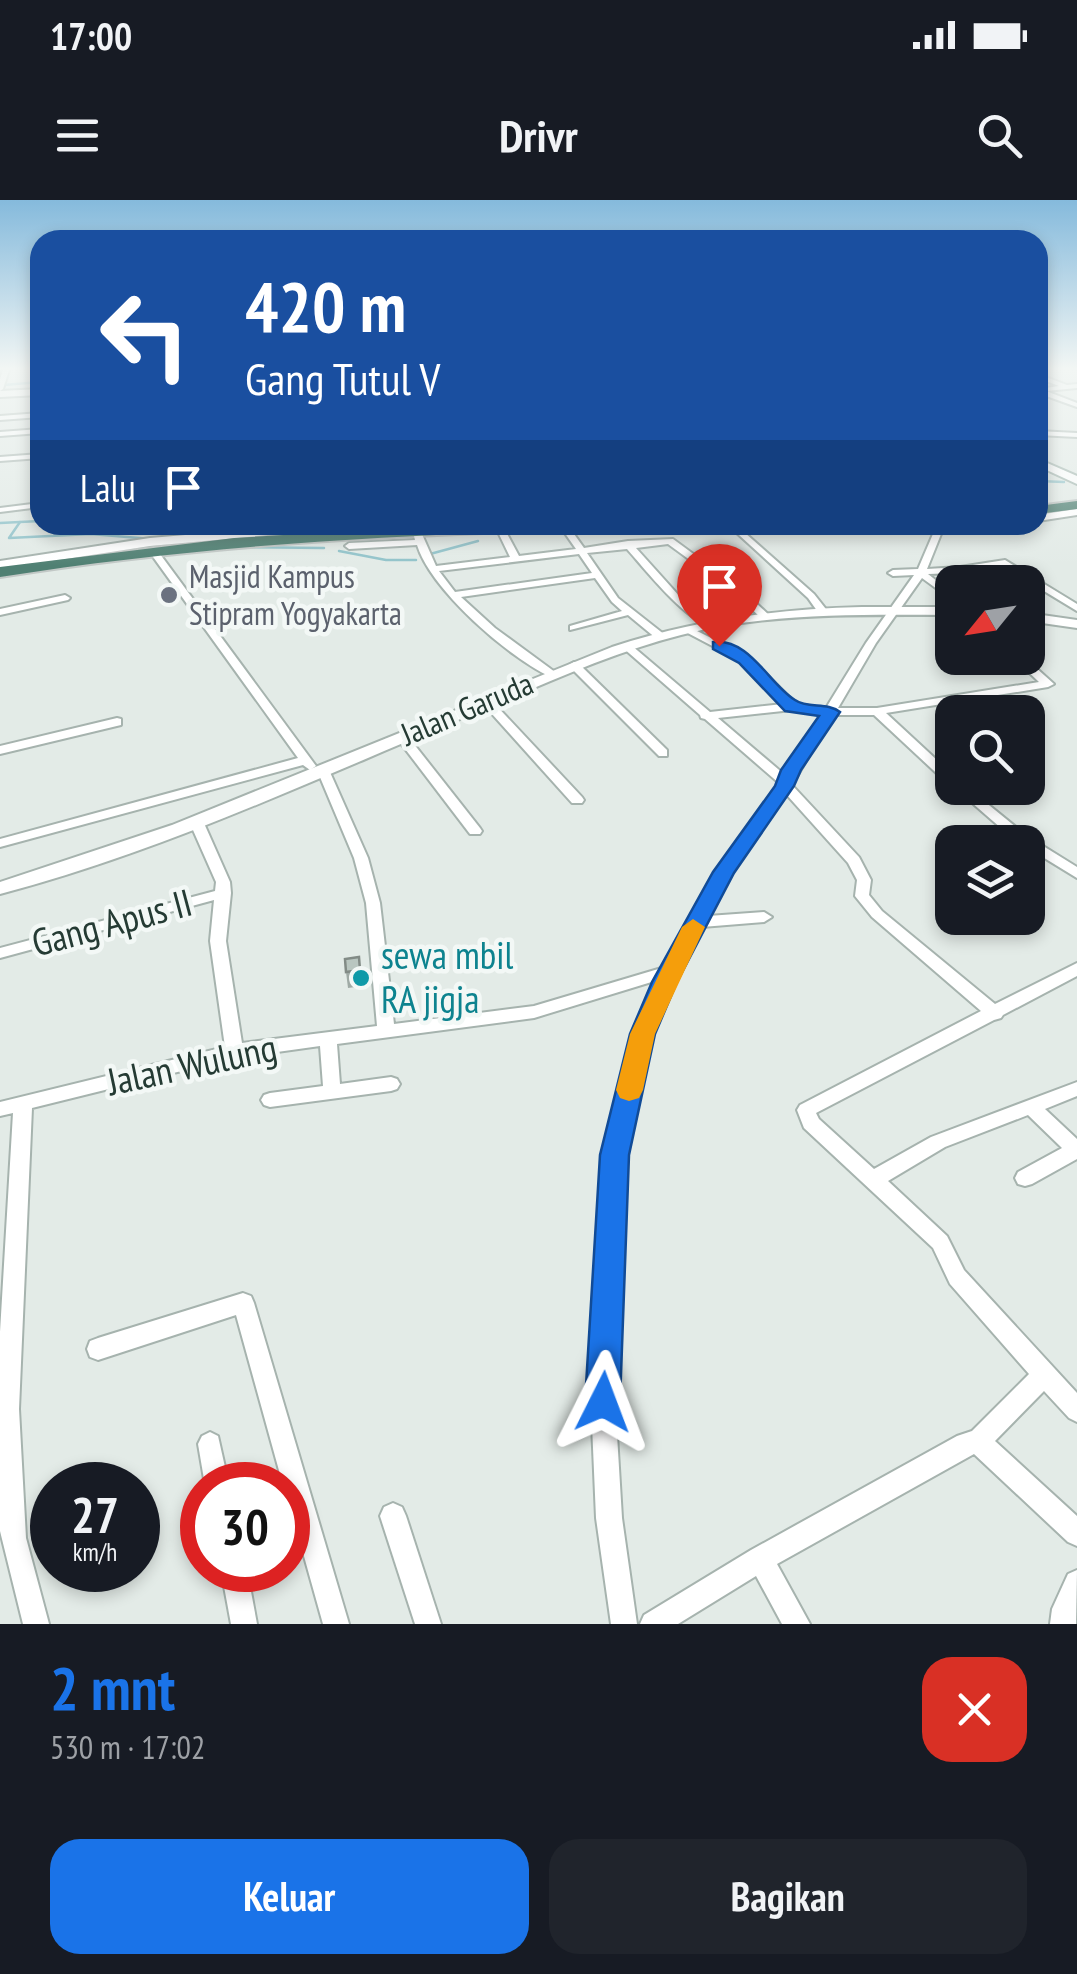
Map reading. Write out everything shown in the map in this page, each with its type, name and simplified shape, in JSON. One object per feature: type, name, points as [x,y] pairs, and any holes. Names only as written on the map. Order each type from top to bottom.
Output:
[{"type":"highway","points":[[1048,513],[1077,509]]},
{"type":"highway","points":[[0,570],[175,542],[266,535]]},
{"type":"highway","points":[[0,570],[291,535]]},
{"type":"main road","points":[[1048,467],[1077,476]]},
{"type":"street","points":[[1048,435],[1075,440]]},
{"type":"street","points":[[0,460],[30,457]]},
{"type":"street","points":[[0,510],[30,506]]},
{"type":"street","points":[[0,570],[150,542],[230,535]]},
{"type":"street","points":[[0,570],[154,552],[442,535]]},
{"type":"street","points":[[504,535],[515,558]]},
{"type":"street","points":[[572,535],[629,612],[661,637]]},
{"type":"street","points":[[434,569],[628,544],[661,535]]},
{"type":"street","points":[[666,535],[765,616]]},
{"type":"street","points":[[742,535],[811,596],[824,614]]},
{"type":"street","points":[[624,1624],[609,1518],[603,1402],[614,1155],[642,1034],[670,972],[731,860],[786,785],[791,770],[921,572],[937,535]]},
{"type":"street","points":[[349,546],[419,537]]},
{"type":"street","points":[[419,537],[434,569],[456,595],[551,674]]},
{"type":"street","points":[[628,544],[678,600],[709,624]]},
{"type":"street","points":[[154,552],[314,768],[362,858],[374,903],[386,1032]]},
{"type":"street","points":[[893,573],[1002,562],[1077,608]]},
{"type":"street","points":[[921,572],[935,582]]},
{"type":"street","points":[[540,593],[601,578]]},
{"type":"street","points":[[456,595],[601,578]]},
{"type":"street","points":[[0,612],[65,598]]},
{"type":"street","name":"Jalan Garuda","points":[[0,888],[86,864],[196,821],[314,768],[627,647],[709,624],[765,616],[935,611]]},
{"type":"street","points":[[574,628],[629,612]]},
{"type":"street","points":[[1045,619],[1077,624]]},
{"type":"street","points":[[687,630],[745,660],[792,707]]},
{"type":"street","points":[[627,647],[811,809],[859,868],[864,881],[862,896],[876,914],[995,1014]]},
{"type":"street","points":[[574,666],[663,753]]},
{"type":"street","points":[[705,716],[792,707],[831,712],[877,711],[1048,684],[1038,675]]},
{"type":"street","points":[[488,702],[578,800]]},
{"type":"street","points":[[877,711],[935,764]]},
{"type":"street","points":[[0,750],[117,722]]},
{"type":"street","points":[[402,737],[474,831]]},
{"type":"street","points":[[0,843],[314,768]]},
{"type":"street","points":[[981,805],[1022,839],[1077,872]]},
{"type":"street","points":[[196,821],[220,872],[224,893],[218,941],[234,1051]]},
{"type":"street","name":"Gang Apus II","points":[[0,954],[224,893]]},
{"type":"street","points":[[696,922],[764,917]]},
{"type":"street","points":[[1077,970],[806,1110],[810,1123],[940,1242],[950,1268],[1077,1410]]},
{"type":"street","name":"Jalan Wulung","points":[[12,1106],[234,1051],[534,1012],[670,972]]},
{"type":"street","points":[[328,1039],[332,1092]]},
{"type":"street","points":[[270,1100],[392,1084]]},
{"type":"street","points":[[873,1180],[938,1142],[1077,1088]]},
{"type":"street","points":[[12,1106],[3,1410],[13,1538],[36,1624]]},
{"type":"street","points":[[1024,1178],[1077,1151],[1032,1108]]},
{"type":"street","points":[[98,1349],[243,1302],[336,1624]]},
{"type":"street","points":[[652,1624],[760,1558],[965,1444],[978,1441],[1044,1375]]},
{"type":"street","points":[[978,1441],[1077,1533]]},
{"type":"street","points":[[210,1444],[214,1462]]},
{"type":"street","points":[[393,1516],[428,1624]]},
{"type":"street","points":[[760,1558],[797,1624]]},
{"type":"street","points":[[1063,1624],[1077,1583]]},
{"type":"street","points":[[238,1592],[244,1624]]},
{"type":"building","points":[[359,957],[360,970],[346,972],[345,959]]},
{"type":"waterway","points":[[1048,481],[1064,482]]},
{"type":"waterway","points":[[0,523],[20,522]]},
{"type":"waterway","points":[[20,522],[9,538],[70,535]]},
{"type":"waterway","points":[[20,522],[30,522]]},
{"type":"waterway","points":[[103,535],[151,539]]},
{"type":"waterway","points":[[430,554],[478,541]]},
{"type":"waterway","points":[[243,547],[324,548]]},
{"type":"waterway","points":[[339,551],[386,560],[416,560]]},
{"type":"slow traffic","points":[[629,1090],[642,1034],[693,927]]},
{"type":"place","name":"Masjid Kampus Stipram Yogyakarta","points":[[169,595]]},
{"type":"place","name":"sewa mbil RA jigja","points":[[361,978]]},
{"type":"route","points":[[603,1402],[614,1155],[642,1034],[664,982],[724,872],[831,712],[792,707],[745,660],[719,646]]}]
